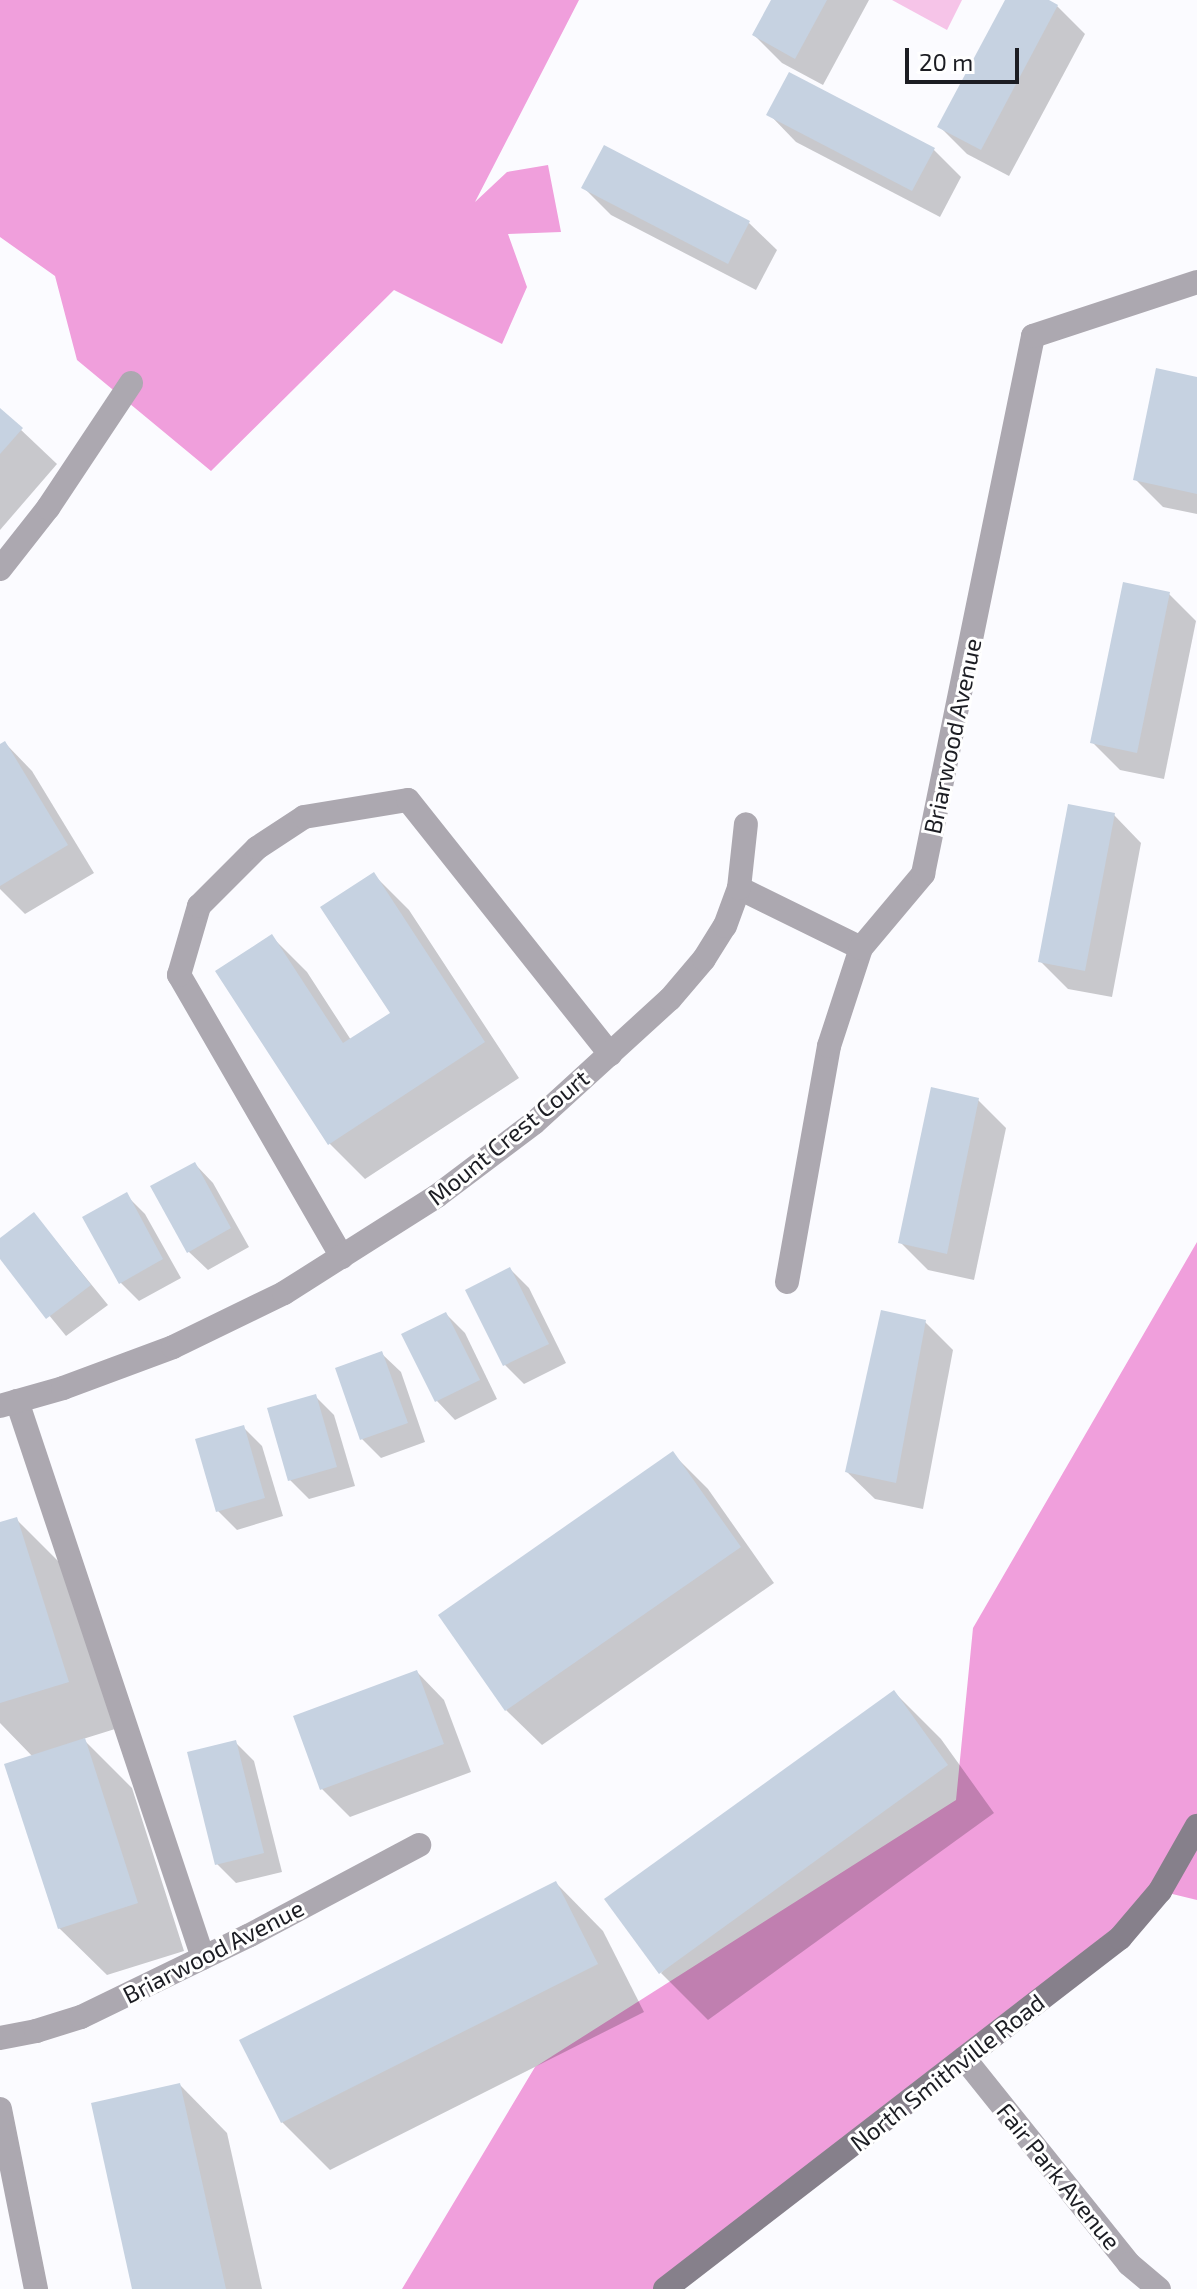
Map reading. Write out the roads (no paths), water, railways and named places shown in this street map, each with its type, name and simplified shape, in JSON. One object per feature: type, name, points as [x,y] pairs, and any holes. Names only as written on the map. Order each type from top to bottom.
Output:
[{"type":"main road","name":"North Smithville Road","points":[[665,2289],[1120,1938],[1160,1891],[1197,1826]]},
{"type":"street","name":"Briarwood Avenue","points":[[787,1282],[829,1046],[861,948],[923,874],[1033,336],[1197,282]]},
{"type":"street","points":[[0,569],[48,508],[131,383]]},
{"type":"street","points":[[342,1257],[179,975],[199,906],[257,848],[304,817],[408,800],[610,1054]]},
{"type":"street","name":"Mount Crest Court","points":[[8,1403],[162,1351],[284,1293],[437,1196],[534,1123],[670,999],[704,959],[725,926],[739,888],[746,824]]},
{"type":"street","points":[[739,888],[861,948]]},
{"type":"street","points":[[8,1403],[203,1958]]},
{"type":"street","name":"Briarwood Avenue","points":[[0,2038],[81,2017],[203,1958],[419,1845]]},
{"type":"street","name":"Fair Park Avenue","points":[[964,2058],[1129,2264],[1159,2289]]},
{"type":"street","points":[[0,2109],[36,2289]]}]
